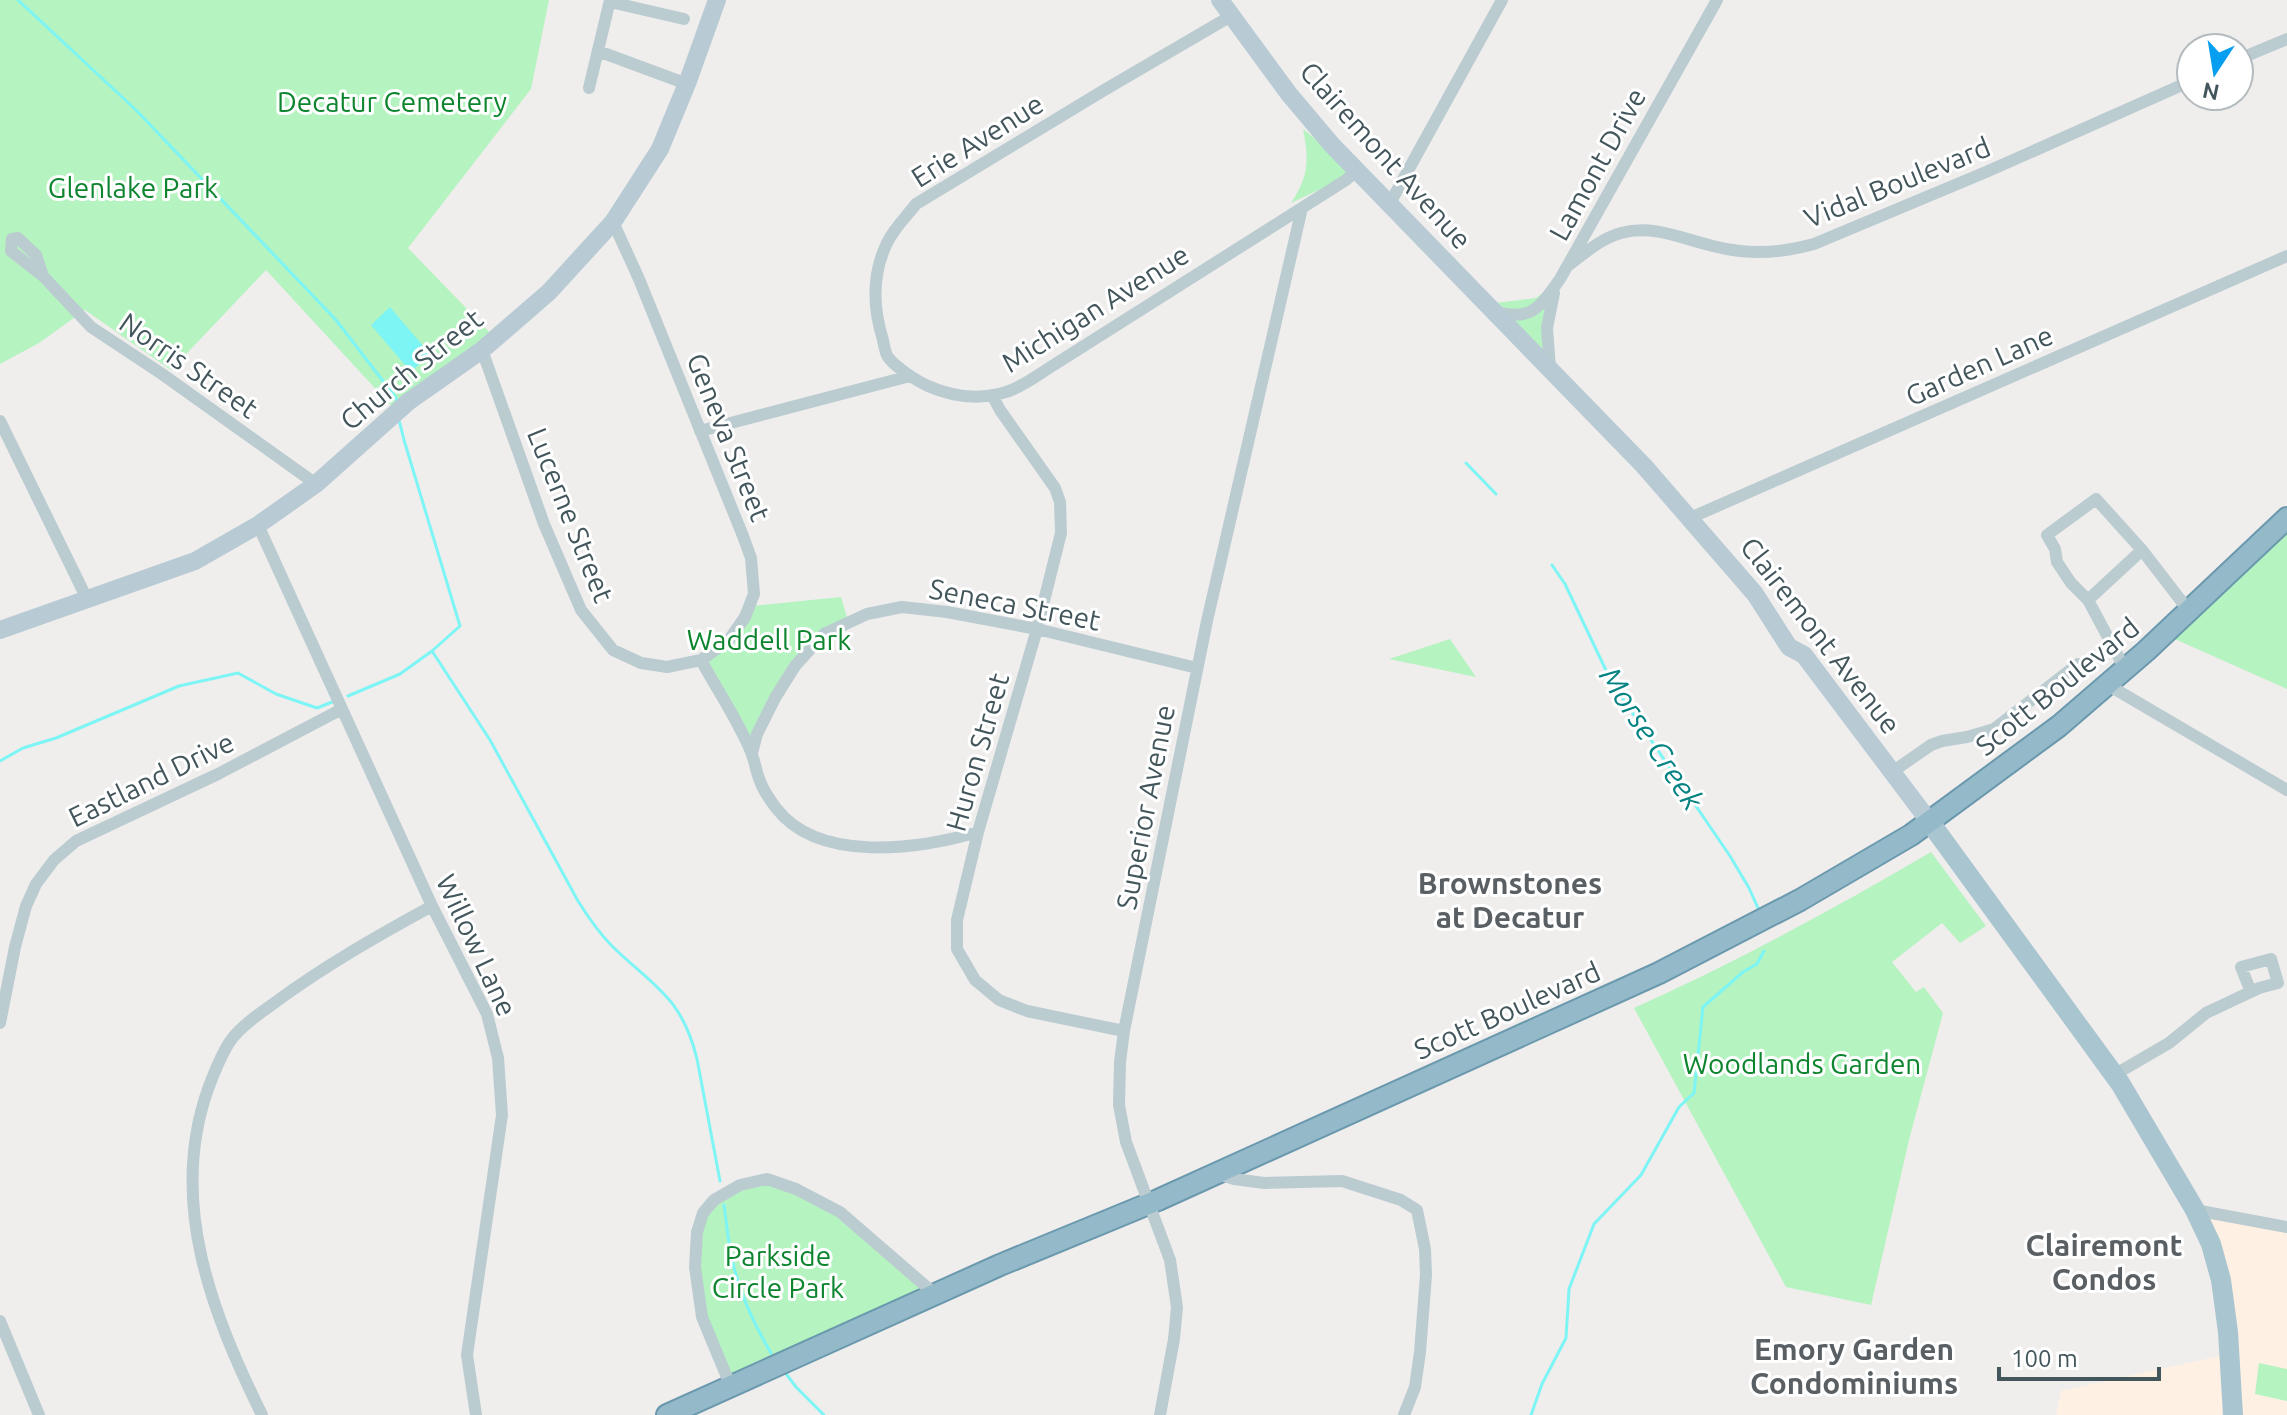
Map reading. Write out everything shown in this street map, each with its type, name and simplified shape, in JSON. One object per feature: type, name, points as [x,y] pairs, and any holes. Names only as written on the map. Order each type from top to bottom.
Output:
[{"type":"highway","name":"Scott Boulevard","points":[[667,1415],[1000,1265],[1148,1204],[1659,973],[1800,900],[1911,835],[2019,757],[2108,685],[2287,518]]},
{"type":"main road","name":"Church Street","points":[[0,630],[195,561],[258,525],[316,484],[408,402],[482,350],[549,292],[613,222],[660,149],[717,0]]},
{"type":"main road","name":"Clairemont Avenue","points":[[1220,0],[1289,94],[1356,171],[1644,466],[1755,594],[1789,647],[1804,655],[2114,1075],[2195,1210],[2211,1244],[2221,1280],[2228,1332],[2233,1415]]},
{"type":"street","points":[[1389,205],[1502,0]]},
{"type":"street","name":"Lamont Drive","points":[[1494,312],[1515,315],[1532,312],[1560,279],[1717,0]]},
{"type":"street","points":[[589,88],[610,1],[684,19]]},
{"type":"street","name":"Erie Avenue","points":[[910,376],[888,358],[877,321],[875,287],[887,243],[916,204],[1231,16]]},
{"type":"street","points":[[2255,52],[2287,39]]},
{"type":"street","points":[[598,51],[687,84]]},
{"type":"street","name":"Vidal Boulevard","points":[[1569,265],[1600,242],[1621,233],[1639,230],[1666,232],[1740,252],[1784,251],[1814,244],[2175,88]]},
{"type":"street","name":"Michigan Avenue","points":[[910,376],[932,388],[970,397],[992,395],[1022,385],[1356,171]]},
{"type":"street","name":"Superior Avenue","points":[[1160,1415],[1177,1307],[1170,1260],[1126,1142],[1119,1105],[1120,1062],[1197,668],[1302,208]]},
{"type":"street","name":"Geneva Street","points":[[613,222],[751,558],[754,594],[745,617],[729,640],[701,660]]},
{"type":"street","name":"Garden Lane","points":[[1690,518],[2287,256]]},
{"type":"street","name":"Norris Street","points":[[43,276],[91,327],[316,484]]},
{"type":"street","points":[[1550,368],[1548,316],[1560,279]]},
{"type":"street","name":"Lucerne Street","points":[[482,350],[544,524],[581,610],[613,650],[641,663],[667,667],[701,660]]},
{"type":"street","points":[[700,431],[910,376]]},
{"type":"street","name":"Huron Street","points":[[992,395],[1047,476],[1060,502],[1061,533],[1037,629],[978,832],[957,920],[957,949],[975,980],[999,1000],[1027,1011],[1124,1031]]},
{"type":"street","points":[[0,421],[87,599]]},
{"type":"street","points":[[2125,669],[2088,600],[2071,583],[2057,562],[2055,549],[2047,535],[2096,499],[2142,550],[2189,611]]},
{"type":"street","name":"Willow Lane","points":[[258,525],[432,906],[487,1014],[498,1058],[502,1115],[467,1355],[476,1415]]},
{"type":"street","points":[[2088,600],[2142,550]]},
{"type":"street","name":"Seneca Street","points":[[752,753],[757,734],[795,666],[824,634],[867,614],[902,607],[1037,629],[1197,668]]},
{"type":"street","points":[[701,660],[752,753],[760,782],[776,808],[791,824],[814,836],[843,845],[881,848],[920,846],[978,832]]},
{"type":"street","points":[[1892,772],[1931,745],[1994,729],[2078,664]]},
{"type":"street","points":[[2108,685],[2287,790]]},
{"type":"street","name":"Eastland Drive","points":[[0,1023],[26,906],[36,884],[54,860],[90,833],[218,774],[342,709]]},
{"type":"street","points":[[262,1415],[235,1360],[198,1244],[193,1207],[192,1158],[199,1114],[214,1072],[231,1039],[259,1013],[314,974],[432,906]]},
{"type":"street","points":[[2114,1075],[2169,1043],[2206,1013],[2251,992]]},
{"type":"street","points":[[1216,1173],[1264,1183],[1342,1181],[1401,1200],[1417,1210],[1425,1249],[1426,1275],[1415,1387],[1404,1415]]},
{"type":"street","points":[[731,1387],[702,1317],[695,1267],[697,1232],[703,1213],[714,1200],[740,1185],[767,1179],[796,1189],[840,1212],[936,1295]]},
{"type":"street","points":[[2195,1210],[2287,1227]]},
{"type":"street","points":[[0,1321],[39,1415]]},
{"type":"shaded area","points":[[2195,1210],[2287,1225],[2287,1415],[2056,1415],[2061,1391],[2220,1356],[2218,1284]]},
{"type":"green space","name":"Glenlake Park","points":[[0,0],[549,0],[531,89],[408,248],[498,341],[396,411],[266,270],[171,370],[85,310],[39,343],[0,364]]},
{"type":"green space","points":[[1303,129],[1357,172],[1291,203],[1306,168]]},
{"type":"green space","points":[[1560,279],[1548,356],[1487,304],[1536,298]]},
{"type":"green space","points":[[2287,517],[2287,689],[2168,636]]},
{"type":"green space","name":"Waddell Park","points":[[841,597],[848,621],[823,630],[750,741],[706,661],[725,644],[743,607]]},
{"type":"green space","points":[[1450,639],[1476,677],[1389,659]]},
{"type":"green space","name":"Woodlands Garden","points":[[1931,852],[1986,926],[1960,943],[1942,923],[1892,962],[1916,992],[1924,987],[1943,1013],[1909,1140],[1871,1305],[1786,1287],[1634,1008],[1784,934]]},
{"type":"green space","name":"Parkside Circle Park","points":[[773,1184],[829,1210],[927,1293],[722,1378],[703,1295],[699,1248],[701,1229],[708,1213],[729,1196]]},
{"type":"green space","points":[[2259,1363],[2287,1369],[2287,1401],[2255,1394]]},
{"type":"water","points":[[390,307],[430,354],[411,372],[371,325]]},
{"type":"waterway","points":[[18,0],[137,111],[336,320],[396,398],[397,404]]},
{"type":"waterway","points":[[399,420],[460,626],[432,651],[490,740],[586,913],[612,946],[665,995],[683,1021],[697,1059],[720,1181]]},
{"type":"waterway","points":[[1466,463],[1496,494]]},
{"type":"waterway","name":"Morse Creek","points":[[1552,565],[1565,584],[1612,683],[1730,856],[1758,908]]},
{"type":"waterway","points":[[348,696],[400,674],[432,651]]},
{"type":"waterway","points":[[0,761],[23,748],[56,738],[179,686],[238,673],[276,694],[317,708],[332,702]]},
{"type":"waterway","name":"Morse Creek","points":[[1531,1415],[1542,1384],[1566,1338],[1569,1289],[1594,1224],[1641,1175],[1679,1107],[1694,1093],[1703,1007],[1743,972],[1757,964],[1764,951]]},
{"type":"waterway","points":[[724,1205],[730,1249],[740,1286],[753,1320],[771,1353]]},
{"type":"waterway","points":[[784,1371],[824,1415]]},
{"type":"district","name":"Brownstones at Decatur","points":[[1510,900]]},
{"type":"district","name":"Clairemont Condos","points":[[2104,1262]]},
{"type":"district","name":"Emory Garden Condominiums","points":[[1854,1366]]},
{"type":"park label","name":"Decatur Cemetery","points":[[392,101]]}]
